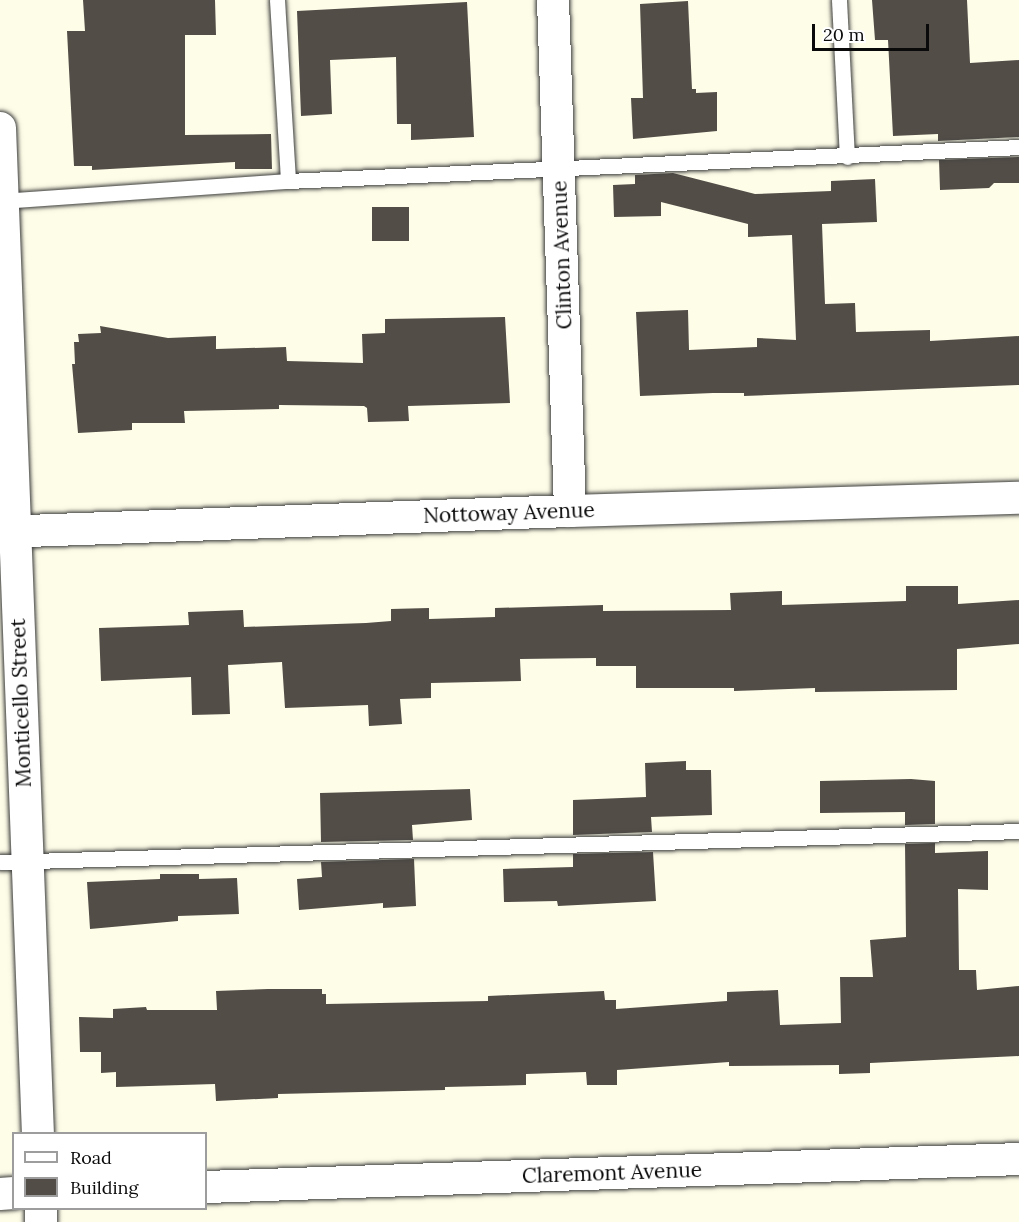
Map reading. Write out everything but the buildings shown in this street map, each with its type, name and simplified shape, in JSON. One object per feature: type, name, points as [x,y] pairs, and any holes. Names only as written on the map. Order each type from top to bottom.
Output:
[{"type":"street","name":"Clinton Avenue","points":[[553,0],[570,511]]},
{"type":"street","name":"Monticello Street","points":[[0,128],[14,862],[38,1132]]},
{"type":"street","name":"Nottoway Avenue","points":[[7,532],[570,511],[1019,498]]},
{"type":"street","name":"Claremont Avenue","points":[[207,1187],[1019,1159]]},
{"type":"lane","points":[[277,0],[288,181]]},
{"type":"lane","points":[[839,0],[847,157]]},
{"type":"lane","points":[[2,201],[288,181],[847,157],[1019,147]]},
{"type":"lane","points":[[14,862],[1019,831]]}]
